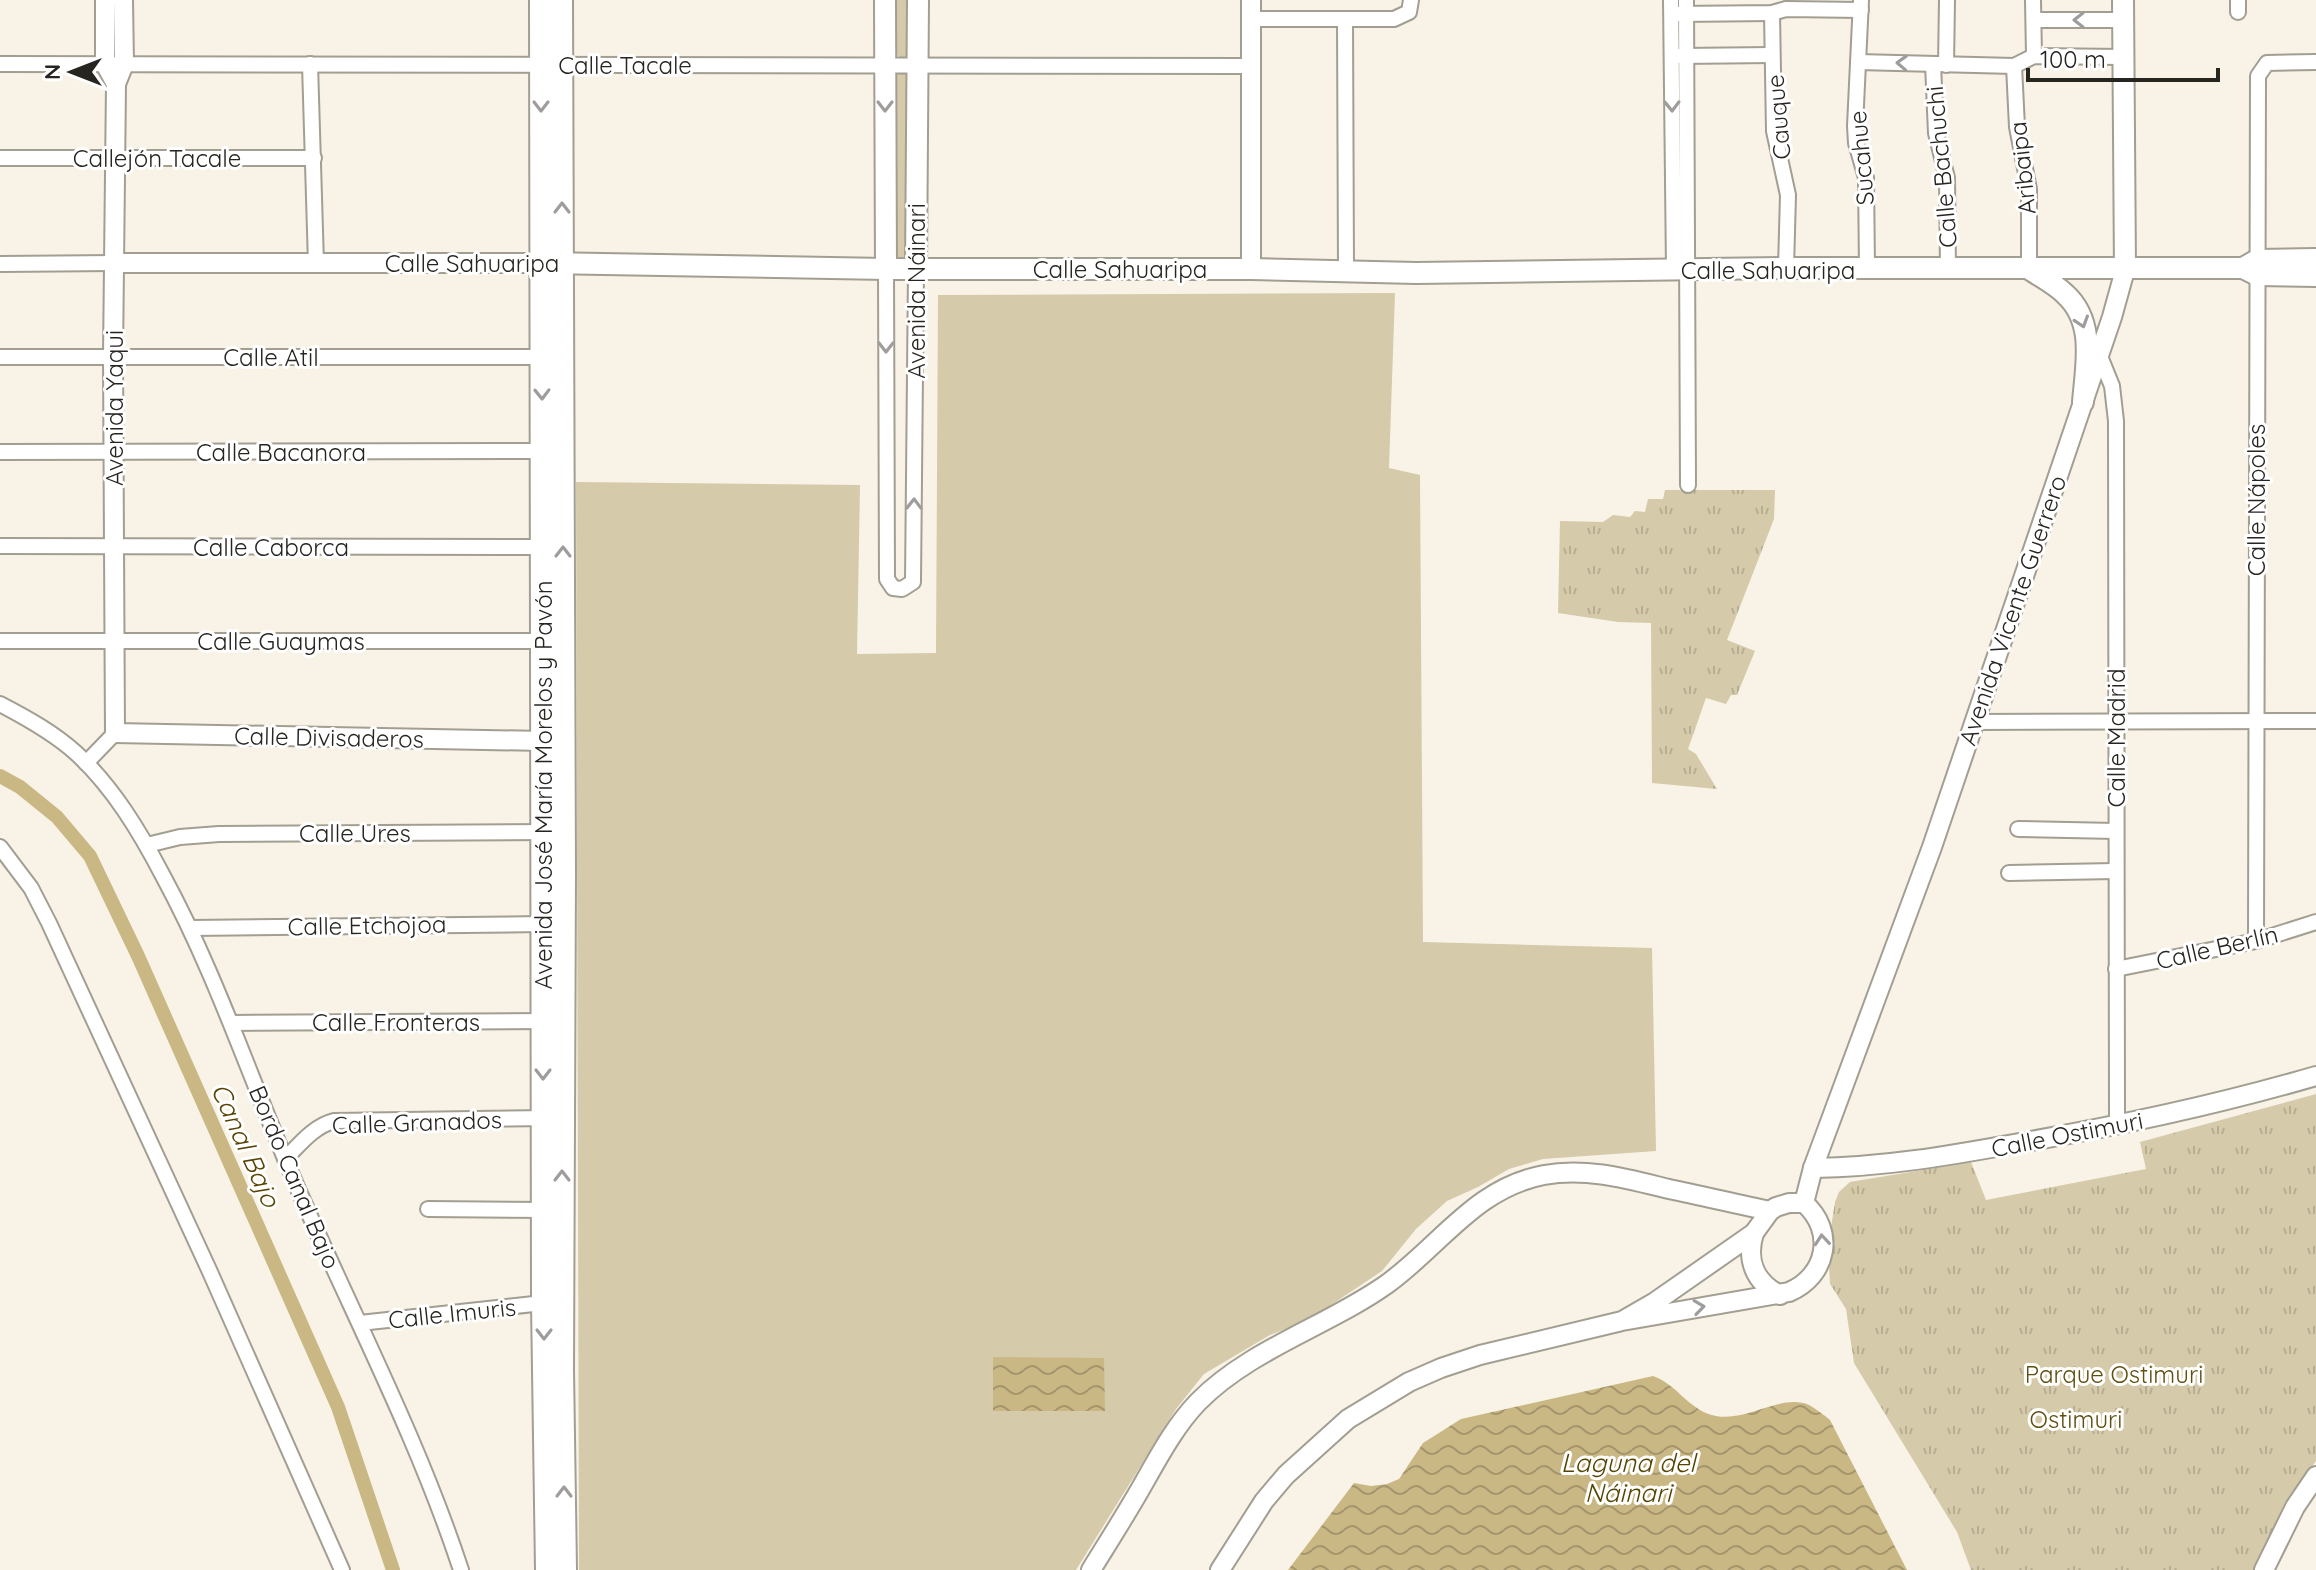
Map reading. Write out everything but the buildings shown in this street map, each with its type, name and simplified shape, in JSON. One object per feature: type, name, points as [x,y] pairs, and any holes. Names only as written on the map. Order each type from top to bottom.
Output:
[{"type":"main road","name":"Avenida José María Morelos y Pavón","points":[[541,0],[551,65],[553,451],[553,1400],[547,1570]]},
{"type":"main road","name":"Avenida José María Morelos y Pavón","points":[[551,65],[561,0]]},
{"type":"main road","name":"Avenida Náinari","points":[[885,0],[886,269]]},
{"type":"main road","name":"Avenida Náinari","points":[[916,269],[918,0]]},
{"type":"main road","name":"Avenida Vicente Guerrero","points":[[2122,10],[2125,270]]},
{"type":"main road","points":[[2252,268],[2316,259]]},
{"type":"main road","name":"Avenida José María Morelos y Pavón","points":[[552,263],[542,357],[553,451],[542,547],[552,641],[543,741],[553,832],[543,924],[553,1021]]},
{"type":"main road","name":"Calle Sahuaripa","points":[[552,263],[1416,273],[1786,268],[2252,268]]},
{"type":"main road","points":[[2252,268],[2316,276]]},
{"type":"main road","points":[[2029,269],[2057,287],[2079,312],[2087,339],[2083,402]]},
{"type":"main road","name":"Avenida José María Morelos y Pavón","points":[[552,1210],[543,1303],[565,1570]]},
{"type":"street","name":"Avenida Yaqui","points":[[105,0],[116,84],[113,357],[115,733]]},
{"type":"street","name":"Avenida Yaqui","points":[[114,64],[123,0]]},
{"type":"street","name":"Calle Bachuchi","points":[[1947,0],[1936,133],[1947,178],[1948,269]]},
{"type":"street","points":[[2033,0],[2034,56]]},
{"type":"street","points":[[1679,56],[1671,7],[1861,5]]},
{"type":"street","name":"Sucahue","points":[[1861,5],[1855,135],[1866,178],[1867,269]]},
{"type":"street","points":[[1251,269],[1251,9],[1345,19],[1394,19],[1410,6]]},
{"type":"street","points":[[1686,7],[1679,56],[1681,270],[1688,485]]},
{"type":"street","name":"Cauque","points":[[1781,7],[1772,55],[1774,131],[1788,195],[1786,268]]},
{"type":"street","points":[[2035,20],[2122,10]]},
{"type":"street","points":[[1345,19],[1346,270]]},
{"type":"street","points":[[1679,56],[1772,55]]},
{"type":"street","points":[[1858,62],[2014,66],[2034,56],[2122,57]]},
{"type":"street","name":"Calle Nápoles","points":[[2256,941],[2252,268],[2257,82],[2260,71],[2267,63],[2316,62]]},
{"type":"street","name":"Calle Tacale","points":[[0,64],[1250,66]]},
{"type":"street","points":[[310,64],[316,264]]},
{"type":"street","name":"Aribaipa","points":[[2014,66],[2018,138],[2029,189],[2029,269]]},
{"type":"street","name":"Callejón Tacale","points":[[0,158],[314,158]]},
{"type":"street","points":[[0,264],[115,263]]},
{"type":"street","name":"Calle Sahuaripa","points":[[115,263],[552,263]]},
{"type":"street","name":"Avenida Náinari","points":[[886,269],[887,579],[897,589],[905,589],[913,582],[916,269]]},
{"type":"street","name":"Avenida Vicente Guerrero","points":[[1804,1203],[1813,1168],[1932,847],[2125,270]]},
{"type":"street","name":"Calle Madrid","points":[[2099,354],[2112,386],[2116,421],[2117,1126]]},
{"type":"street","name":"Calle Atil","points":[[0,357],[542,357]]},
{"type":"street","name":"Calle Bacanora","points":[[0,452],[553,451]]},
{"type":"street","name":"Calle Caborca","points":[[0,546],[542,547]]},
{"type":"street","name":"Calle Guaymas","points":[[0,641],[552,641]]},
{"type":"street","name":"Bordo Canal Bajo","points":[[0,704],[55,737],[86,763],[122,807],[147,845],[192,928],[285,1159],[435,1497],[461,1570]]},
{"type":"street","points":[[1974,722],[2316,721]]},
{"type":"street","points":[[86,763],[115,733]]},
{"type":"street","name":"Calle Divisaderos","points":[[115,733],[543,741]]},
{"type":"street","points":[[2018,829],[2116,831]]},
{"type":"street","name":"Calle Ures","points":[[147,845],[180,837],[219,834],[553,832]]},
{"type":"street","points":[[0,847],[31,888],[49,923],[210,1272],[342,1570]]},
{"type":"street","points":[[2009,873],[2116,871]]},
{"type":"street","name":"Calle Berlín","points":[[2116,969],[2256,941],[2316,922]]},
{"type":"street","name":"Calle Etchojoa","points":[[192,928],[543,924]]},
{"type":"street","name":"Calle Fronteras","points":[[231,1023],[553,1021]]},
{"type":"street","name":"Calle Ostimuri","points":[[1813,1168],[1905,1163],[2117,1126],[2256,1094],[2316,1076]]},
{"type":"street","name":"Calle Granados","points":[[285,1159],[314,1130],[334,1121],[552,1118]]},
{"type":"street","points":[[1091,1570],[1162,1451],[1200,1401],[1245,1367],[1388,1283],[1455,1222],[1496,1192],[1543,1175],[1603,1174],[1770,1211]]},
{"type":"street","points":[[1220,1570],[1264,1501],[1286,1475],[1348,1419],[1380,1398],[1441,1368],[1480,1355],[1622,1321],[1780,1295],[1799,1288],[1807,1282],[1823,1257],[1824,1236],[1817,1217],[1804,1203],[1789,1203],[1770,1211],[1754,1233],[1622,1321]]},
{"type":"street","points":[[428,1209],[552,1210]]},
{"type":"street","points":[[1754,1233],[1750,1251],[1754,1269],[1764,1285],[1780,1295]]},
{"type":"street","name":"Calle Imuris","points":[[360,1323],[543,1303]]},
{"type":"street","points":[[2264,1570],[2288,1521],[2314,1482]]},
{"type":"green space","points":[[890,0],[913,0],[911,55],[907,58],[900,58],[893,51]]},
{"type":"green space","points":[[898,72],[908,72],[910,263],[892,259],[891,82]]},
{"type":"green space","points":[[1395,293],[1389,468],[1420,475],[1423,942],[1652,948],[1656,1151],[1543,1159],[1509,1169],[1447,1201],[1416,1229],[1382,1271],[1307,1321],[1270,1335],[1204,1374],[1176,1409],[1076,1570],[579,1570],[576,482],[860,485],[857,654],[936,653],[938,295]]},
{"type":"green space","points":[[1665,490],[1775,490],[1774,519],[1727,640],[1755,651],[1737,695],[1731,695],[1726,704],[1706,698],[1688,749],[1696,754],[1717,789],[1652,783],[1651,623],[1618,622],[1558,613],[1560,521],[1603,522],[1613,515],[1630,517],[1635,511],[1645,512],[1648,499],[1663,499]]},
{"type":"green space","name":"Parque Ostimuri","points":[[2316,1094],[2316,1461],[2285,1503],[2254,1570],[1971,1570],[1957,1532],[1854,1363],[1846,1309],[1830,1284],[1828,1247],[1839,1192],[1850,1182],[1971,1162],[1986,1200],[2146,1169],[2140,1142]]},
{"type":"water","points":[[993,1357],[1104,1358],[1105,1411],[993,1411]]},
{"type":"water","name":"Laguna del Náinari","points":[[1653,1376],[1698,1409],[1716,1416],[1740,1415],[1788,1402],[1809,1405],[1823,1414],[1830,1420],[1907,1570],[1288,1570],[1354,1483],[1371,1486],[1399,1479],[1423,1443],[1461,1419]]},
{"type":"waterway","name":"Canal Bajo","points":[[0,776],[20,787],[57,817],[90,856],[138,956],[338,1407],[393,1570]]},
{"type":"park label","name":"Ostimuri","points":[[2076,1419]]}]
